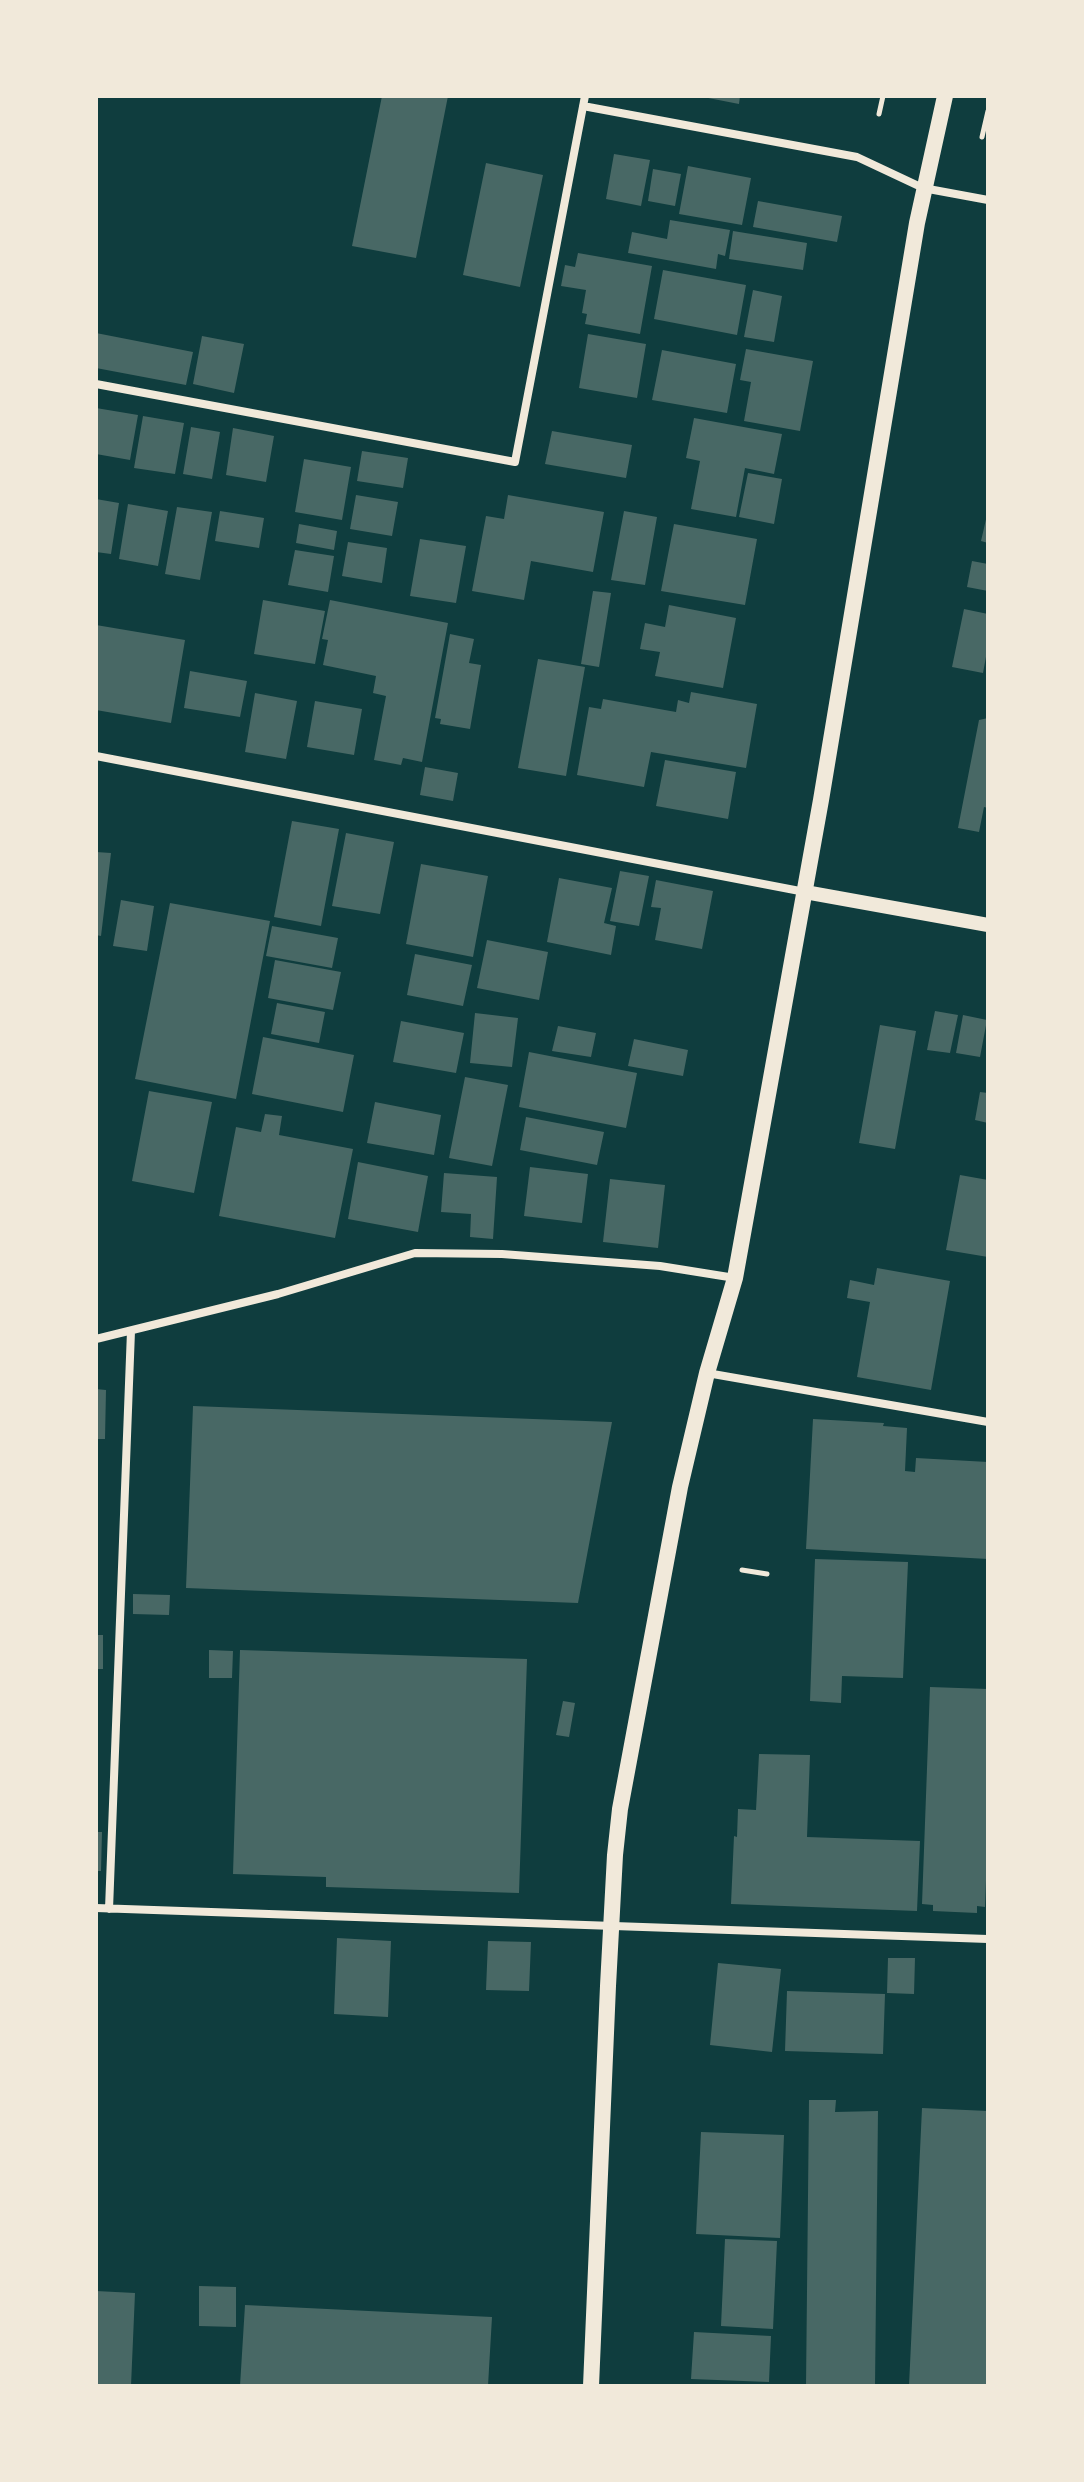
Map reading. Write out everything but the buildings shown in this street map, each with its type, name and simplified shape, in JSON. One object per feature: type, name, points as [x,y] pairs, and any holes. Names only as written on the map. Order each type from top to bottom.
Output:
[{"type":"main road","points":[[591,2386],[615,1855],[628,1763],[680,1487],[707,1373],[735,1278],[805,892],[923,188],[945,96]]},
{"type":"street","points":[[96,384],[515,462],[584,101],[857,157],[923,188],[988,200]]},
{"type":"street","points":[[96,756],[988,925]]},
{"type":"street","points":[[96,1339],[278,1294],[415,1253],[534,1256],[660,1266],[735,1278]]},
{"type":"street","points":[[109,1909],[131,1331]]},
{"type":"street","points":[[707,1373],[988,1422]]},
{"type":"street","points":[[96,1908],[988,1939]]},
{"type":"path","points":[[879,114],[883,96]]},
{"type":"path","points":[[982,137],[988,111]]},
{"type":"path","points":[[742,1570],[767,1574]]}]
